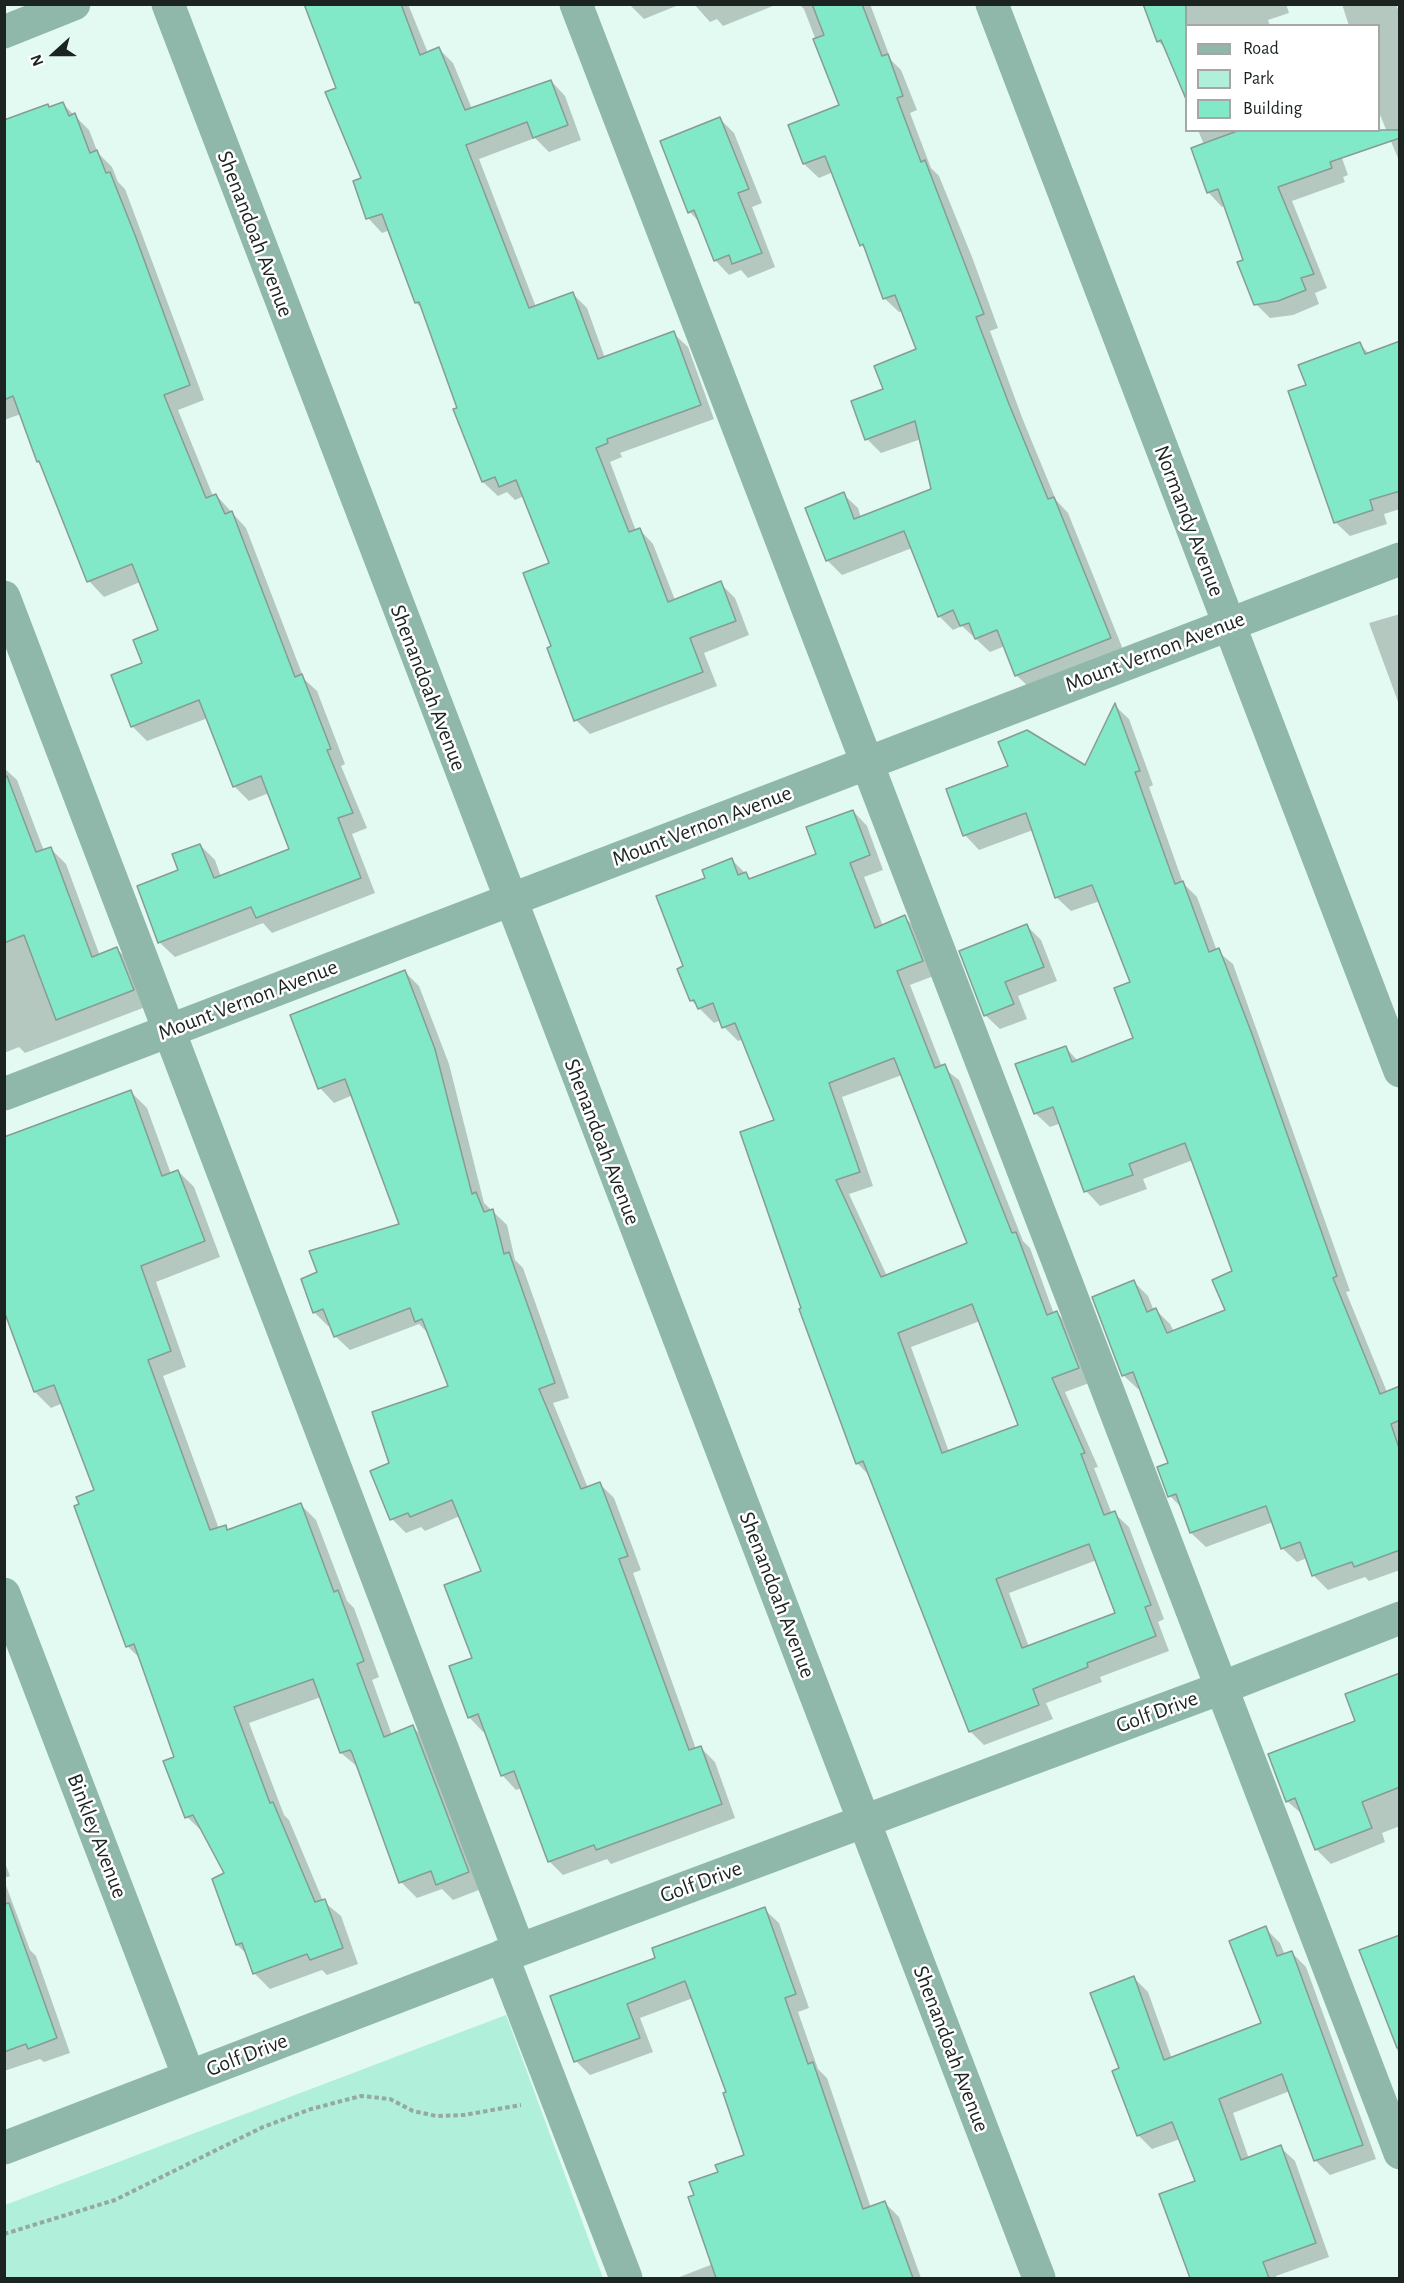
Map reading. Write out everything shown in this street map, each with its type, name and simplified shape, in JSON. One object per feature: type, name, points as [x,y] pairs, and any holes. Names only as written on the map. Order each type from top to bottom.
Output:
[{"type":"street","points":[[4,32],[74,4]]},
{"type":"street","name":"Shenandoah Avenue","points":[[168,4],[509,900],[1039,2278]]},
{"type":"street","points":[[576,4],[1400,2153]]},
{"type":"street","name":"Normandy Avenue","points":[[992,4],[1400,1071]]},
{"type":"street","name":"Mount Vernon Avenue","points":[[4,1094],[1400,559]]},
{"type":"street","points":[[4,597],[169,1030],[510,1953],[626,2278]]},
{"type":"street","name":"Binkley Avenue","points":[[4,1594],[189,2077]]},
{"type":"street","name":"Golf Drive","points":[[4,2148],[510,1953],[1221,1688],[1400,1618]]},
{"type":"path","points":[[4,2234],[115,2200],[263,2127],[310,2109],[361,2096],[390,2099],[413,2111],[436,2116],[464,2115],[523,2105],[527,2116]]},
{"type":"green space","points":[[506,2015],[603,2278],[5,2278],[5,2205]]},
{"type":"building","points":[[304,4],[401,4],[420,55],[439,47],[465,110],[551,80],[568,125],[533,138],[527,122],[466,145],[529,308],[573,292],[598,359],[674,331],[701,405],[607,439],[608,443],[596,448],[629,532],[640,528],[668,602],[721,581],[736,621],[690,638],[703,672],[574,721],[547,648],[551,646],[523,573],[549,563],[516,480],[499,487],[495,477],[482,482],[453,409],[457,408],[419,302],[415,303],[382,214],[366,219],[353,181],[361,178],[325,92],[336,88]]},
{"type":"building","points":[[812,4],[862,4],[882,56],[888,54],[903,96],[897,98],[921,162],[925,160],[984,314],[976,317],[1009,404],[1048,499],[1054,497],[1111,638],[1015,676],[997,630],[975,639],[969,623],[960,626],[953,610],[938,617],[904,531],[826,561],[805,508],[844,492],[854,519],[931,489],[915,421],[865,440],[851,401],[883,389],[874,366],[916,349],[895,295],[883,299],[863,244],[860,246],[825,156],[803,164],[788,125],[839,105],[813,39],[824,35]]},
{"type":"building","points":[[1143,4],[1186,4],[1185,97],[1161,40],[1157,42]]},
{"type":"building","points":[[63,102],[69,116],[75,113],[90,153],[97,150],[106,173],[110,172],[135,235],[190,385],[164,395],[206,498],[216,494],[225,514],[232,511],[295,677],[302,674],[331,749],[327,750],[353,813],[338,818],[361,878],[256,918],[251,907],[158,943],[137,886],[178,870],[172,854],[200,844],[214,878],[289,849],[261,776],[233,787],[199,700],[131,727],[111,675],[142,663],[133,640],[158,630],[132,564],[87,582],[39,461],[37,462],[13,396],[4,400],[4,120],[48,104],[49,107]]},
{"type":"building","points":[[720,117],[749,189],[738,193],[762,253],[732,264],[729,255],[714,261],[694,210],[688,213],[660,141]]},
{"type":"building","points":[[1400,130],[1400,138],[1330,162],[1332,168],[1278,187],[1314,274],[1301,278],[1306,290],[1278,301],[1254,305],[1237,262],[1243,260],[1218,189],[1207,193],[1191,148],[1235,132]]},
{"type":"building","points":[[1400,341],[1400,491],[1370,500],[1373,510],[1334,523],[1288,391],[1306,385],[1298,365],[1360,342],[1365,354]]},
{"type":"building","points":[[1115,703],[1140,771],[1135,772],[1175,884],[1183,881],[1209,952],[1219,948],[1252,1034],[1337,1276],[1333,1278],[1380,1394],[1400,1386],[1400,1420],[1391,1424],[1400,1451],[1400,1550],[1354,1567],[1352,1562],[1312,1576],[1300,1542],[1281,1549],[1266,1506],[1190,1533],[1176,1494],[1168,1497],[1157,1467],[1168,1463],[1133,1372],[1122,1376],[1092,1297],[1134,1280],[1147,1312],[1156,1308],[1167,1333],[1225,1310],[1212,1280],[1232,1271],[1185,1143],[1129,1164],[1133,1175],[1084,1192],[1053,1107],[1034,1114],[1015,1064],[1066,1046],[1072,1062],[1133,1038],[1114,988],[1130,982],[1092,885],[1055,898],[1026,813],[963,836],[946,789],[1008,766],[998,742],[1027,730],[1085,765]]},
{"type":"building","points":[[7,776],[36,852],[51,847],[92,957],[117,947],[134,990],[56,1020],[24,935],[4,943],[4,777]]},
{"type":"building","points":[[853,810],[870,855],[850,863],[875,928],[905,915],[923,961],[897,971],[935,1068],[945,1064],[1012,1233],[1016,1232],[1047,1315],[1057,1311],[1079,1368],[1052,1378],[1085,1453],[1081,1454],[1104,1515],[1115,1511],[1151,1605],[1145,1607],[1156,1636],[1087,1663],[1088,1667],[1033,1689],[1039,1705],[969,1732],[863,1461],[856,1464],[799,1309],[801,1308],[740,1132],[774,1120],[735,1023],[722,1028],[713,1003],[698,1009],[694,1000],[690,1001],[677,969],[683,966],[656,896],[705,878],[702,870],[732,858],[738,875],[746,872],[749,879],[816,854],[806,827]],"holes":[[[894,1058],[967,1243],[881,1277],[836,1180],[860,1172],[829,1083]],[[972,1304],[1018,1425],[942,1453],[898,1333]],[[1089,1544],[1115,1613],[1022,1648],[996,1579]]]},
{"type":"building","points":[[1027,924],[1044,967],[1005,982],[1014,1004],[984,1016],[959,951]]},
{"type":"building","points":[[405,970],[435,1049],[472,1194],[476,1192],[484,1212],[493,1209],[504,1254],[509,1252],[555,1383],[539,1389],[581,1489],[600,1482],[628,1556],[619,1559],[689,1750],[701,1746],[722,1804],[596,1850],[594,1845],[548,1862],[514,1771],[501,1776],[478,1714],[468,1718],[449,1666],[472,1658],[444,1585],[481,1571],[452,1500],[410,1517],[408,1513],[390,1520],[370,1471],[389,1463],[372,1412],[448,1386],[422,1319],[415,1322],[410,1308],[334,1337],[323,1309],[313,1313],[301,1279],[317,1272],[309,1251],[399,1224],[345,1079],[318,1089],[290,1015]]},
{"type":"building","points":[[131,1090],[162,1176],[178,1170],[205,1241],[141,1266],[171,1351],[148,1360],[210,1530],[226,1525],[227,1530],[301,1503],[334,1592],[338,1590],[364,1661],[357,1664],[384,1737],[413,1725],[469,1872],[436,1885],[431,1871],[399,1883],[352,1753],[350,1750],[340,1753],[313,1679],[234,1707],[270,1803],[273,1802],[315,1902],[325,1899],[343,1948],[310,1960],[307,1954],[253,1974],[242,1943],[236,1945],[212,1879],[224,1873],[193,1815],[185,1818],[163,1761],[174,1757],[134,1644],[126,1647],[74,1506],[79,1504],[76,1497],[94,1490],[54,1385],[34,1392],[4,1311],[4,1137]]},
{"type":"building","points":[[1400,1673],[1400,1787],[1362,1802],[1372,1828],[1315,1850],[1295,1798],[1286,1802],[1268,1754],[1355,1721],[1345,1694]]},
{"type":"building","points":[[9,1903],[57,2038],[28,2049],[26,2044],[4,2052],[4,1904]]},
{"type":"building","points":[[765,1907],[796,1994],[785,1998],[808,2064],[813,2062],[863,2209],[885,2201],[913,2278],[716,2278],[688,2197],[694,2195],[689,2182],[718,2172],[715,2165],[744,2155],[723,2093],[726,2092],[685,1981],[627,2004],[640,2038],[574,2062],[550,1996],[655,1958],[652,1948]]},
{"type":"building","points":[[1266,1926],[1277,1956],[1292,1951],[1363,2145],[1314,2161],[1282,2074],[1219,2099],[1241,2160],[1281,2145],[1316,2243],[1263,2262],[1269,2278],[1190,2278],[1159,2194],[1195,2181],[1172,2122],[1137,2136],[1112,2071],[1119,2068],[1090,1993],[1134,1976],[1164,2060],[1261,2023],[1229,1941]]},
{"type":"building","points":[[1400,1935],[1400,2048],[1397,2048],[1359,1950]]}]
